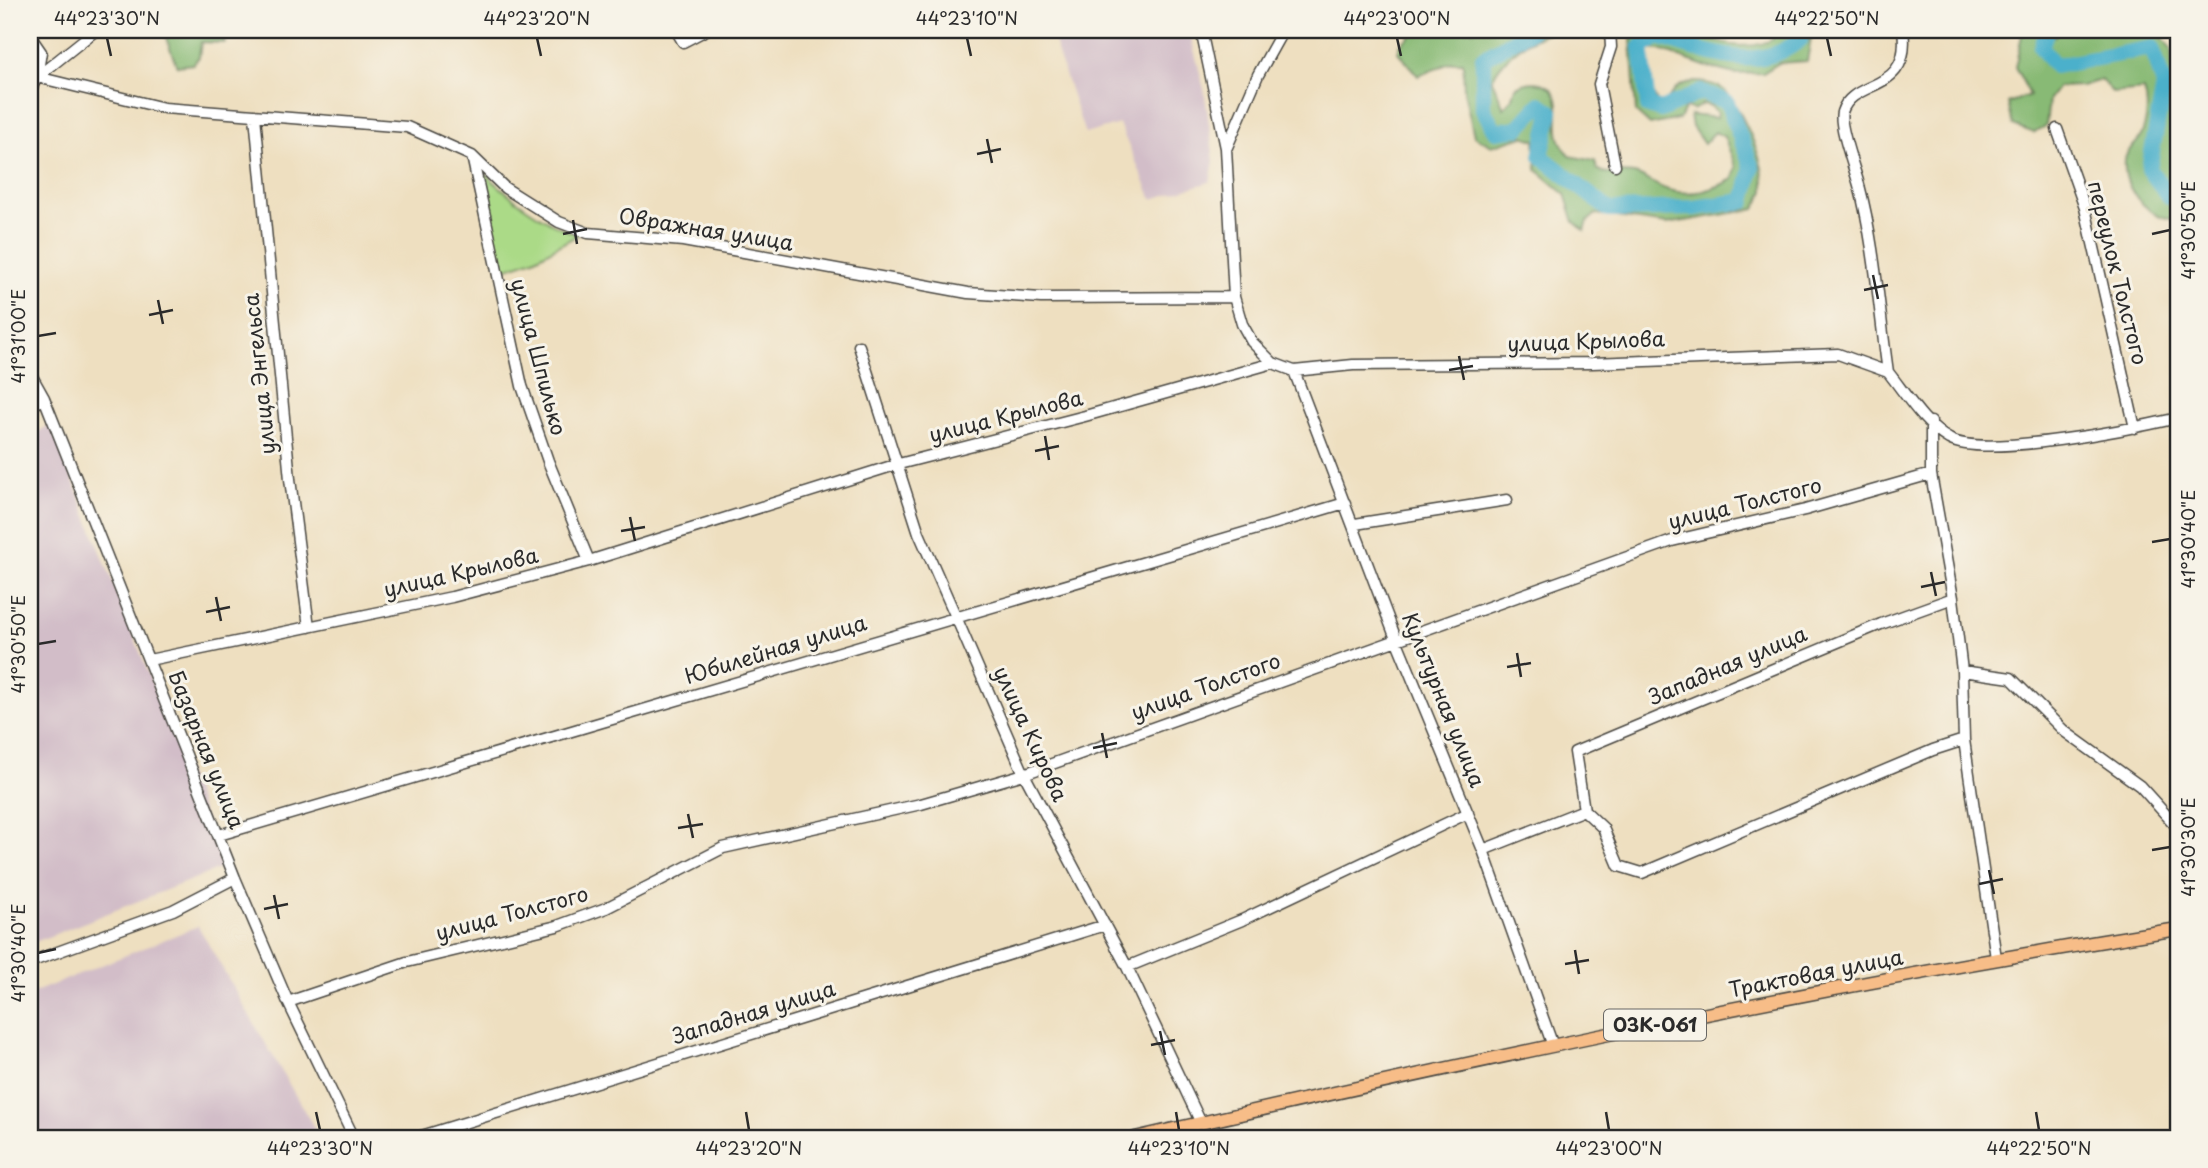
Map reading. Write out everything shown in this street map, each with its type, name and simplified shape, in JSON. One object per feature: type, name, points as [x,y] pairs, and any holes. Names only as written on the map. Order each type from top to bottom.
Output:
[{"type":"main road","name":"Трактовая улица","points":[[1135,1138],[1553,1045],[1996,958],[2178,929]]},
{"type":"street","points":[[37,77],[96,30]]},
{"type":"street","points":[[126,30],[137,33],[146,30]]},
{"type":"street","points":[[677,30],[682,42],[706,30]]},
{"type":"street","points":[[1202,30],[1226,148],[1234,297],[1242,324],[1252,342],[1273,363]]},
{"type":"street","points":[[1226,148],[1258,75],[1283,30]]},
{"type":"street","points":[[1610,30],[1611,47],[1599,84],[1615,165]]},
{"type":"street","points":[[1906,31],[1903,55],[1891,77],[1847,101],[1840,115],[1863,200],[1888,372],[1948,439],[1966,446],[2009,444],[2135,428],[2178,418]]},
{"type":"street","points":[[30,36],[41,52],[37,77],[30,90]]},
{"type":"street","name":"Овражная улица","points":[[37,77],[164,108],[407,127],[472,156],[505,188],[559,222],[588,233],[683,242],[968,293],[1041,298],[1234,297]]},
{"type":"street","name":"улица Энгельса","points":[[254,116],[290,479],[309,627]]},
{"type":"street","name":"переулок Толстого","points":[[2057,129],[2085,208],[2135,428]]},
{"type":"street","name":"улица Шпилько","points":[[472,156],[522,386],[548,461],[589,561]]},
{"type":"street","name":"улица Кирова","points":[[859,346],[919,533],[1024,774],[1127,967],[1201,1124]]},
{"type":"street","name":"улица Крылова","points":[[149,660],[452,597],[589,561],[895,465],[1085,416],[1273,363],[1294,371],[1353,365],[1592,363],[1838,354],[1888,372]]},
{"type":"street","name":"Культурная улица","points":[[1294,371],[1396,639],[1483,850],[1553,1045]]},
{"type":"street","name":"Базарная улица","points":[[30,373],[44,398],[235,878],[288,1002],[354,1138]]},
{"type":"street","points":[[30,407],[44,398]]},
{"type":"street","points":[[1931,422],[1931,474],[1953,598],[1962,671],[1964,740],[1996,958]]},
{"type":"street","name":"улица Толстого","points":[[288,1002],[407,962],[557,926],[606,908],[723,848],[921,804],[1024,774],[1672,541],[1805,510],[1931,474]]},
{"type":"street","points":[[1354,524],[1507,500]]},
{"type":"street","name":"Юбилейная улица","points":[[219,835],[1345,503]]},
{"type":"street","name":"Западная улица","points":[[1584,810],[1575,752],[1881,624],[1953,598]]},
{"type":"street","points":[[1962,671],[2011,678],[2064,730],[2140,786],[2178,828]]},
{"type":"street","points":[[1483,850],[1584,810],[1603,828],[1619,866],[1642,873],[1933,750],[1964,740]]},
{"type":"street","points":[[1127,967],[1242,920],[1468,813]]},
{"type":"street","points":[[30,962],[173,910],[235,878]]},
{"type":"street","name":"Западная улица","points":[[415,1138],[1105,925]]},
{"type":"shaded area","points":[[1050,30],[1189,30],[1204,89],[1214,161],[1210,182],[1152,199],[1119,124],[1085,134]]},
{"type":"shaded area","points":[[51,424],[224,867],[30,944],[30,437]]},
{"type":"shaded area","points":[[198,926],[320,1138],[30,1138],[30,994]]},
{"type":"green space","points":[[1662,29],[1749,46],[1773,39],[1777,30],[1808,30],[1811,38],[1807,61],[1779,63],[1763,73],[1735,74],[1660,50],[1645,49],[1648,82],[1657,102],[1665,104],[1678,87],[1697,82],[1712,84],[1728,94],[1741,114],[1758,154],[1764,179],[1763,193],[1755,209],[1667,224],[1596,214],[1588,221],[1585,231],[1574,222],[1565,194],[1537,170],[1535,140],[1523,136],[1492,146],[1474,136],[1464,91],[1463,62],[1452,62],[1418,76],[1398,52],[1400,45],[1414,32],[1410,30],[1555,30],[1518,49],[1497,71],[1492,80],[1504,108],[1513,97],[1516,87],[1536,82],[1548,86],[1553,90],[1558,104],[1559,137],[1570,156],[1595,161],[1597,169],[1601,171],[1634,174],[1664,189],[1685,193],[1710,189],[1733,179],[1736,167],[1724,137],[1715,132],[1704,144],[1692,127],[1690,115],[1716,118],[1717,113],[1711,106],[1703,104],[1693,110],[1685,107],[1679,119],[1650,125],[1636,112],[1631,39],[1641,30]]},
{"type":"green space","points":[[163,30],[219,30],[225,43],[201,42],[199,57],[193,64],[177,66]]},
{"type":"green space","points":[[2023,30],[2055,30],[2054,37],[2059,30],[2157,30],[2171,49],[2174,91],[2178,101],[2178,220],[2148,209],[2133,193],[2125,172],[2126,157],[2140,138],[2144,127],[2147,108],[2144,90],[2113,93],[2101,80],[2082,86],[2058,87],[2049,99],[2046,126],[2034,133],[2013,125],[2008,103],[2030,95],[2015,67]]},
{"type":"green space","points":[[481,170],[526,208],[578,235],[534,259],[499,271]]},
{"type":"waterway","points":[[1532,30],[1483,58],[1483,109],[1496,131],[1518,128],[1540,104],[1551,112],[1541,156],[1609,210],[1694,208],[1744,201],[1752,168],[1727,102],[1701,92],[1661,110],[1648,106],[1641,47],[1658,37],[1713,54],[1749,58],[1784,50],[1801,39],[1798,30]]},
{"type":"waterway","points":[[2047,30],[2041,47],[2055,66],[2152,48],[2164,85],[2149,169],[2169,197],[2178,199]]}]
